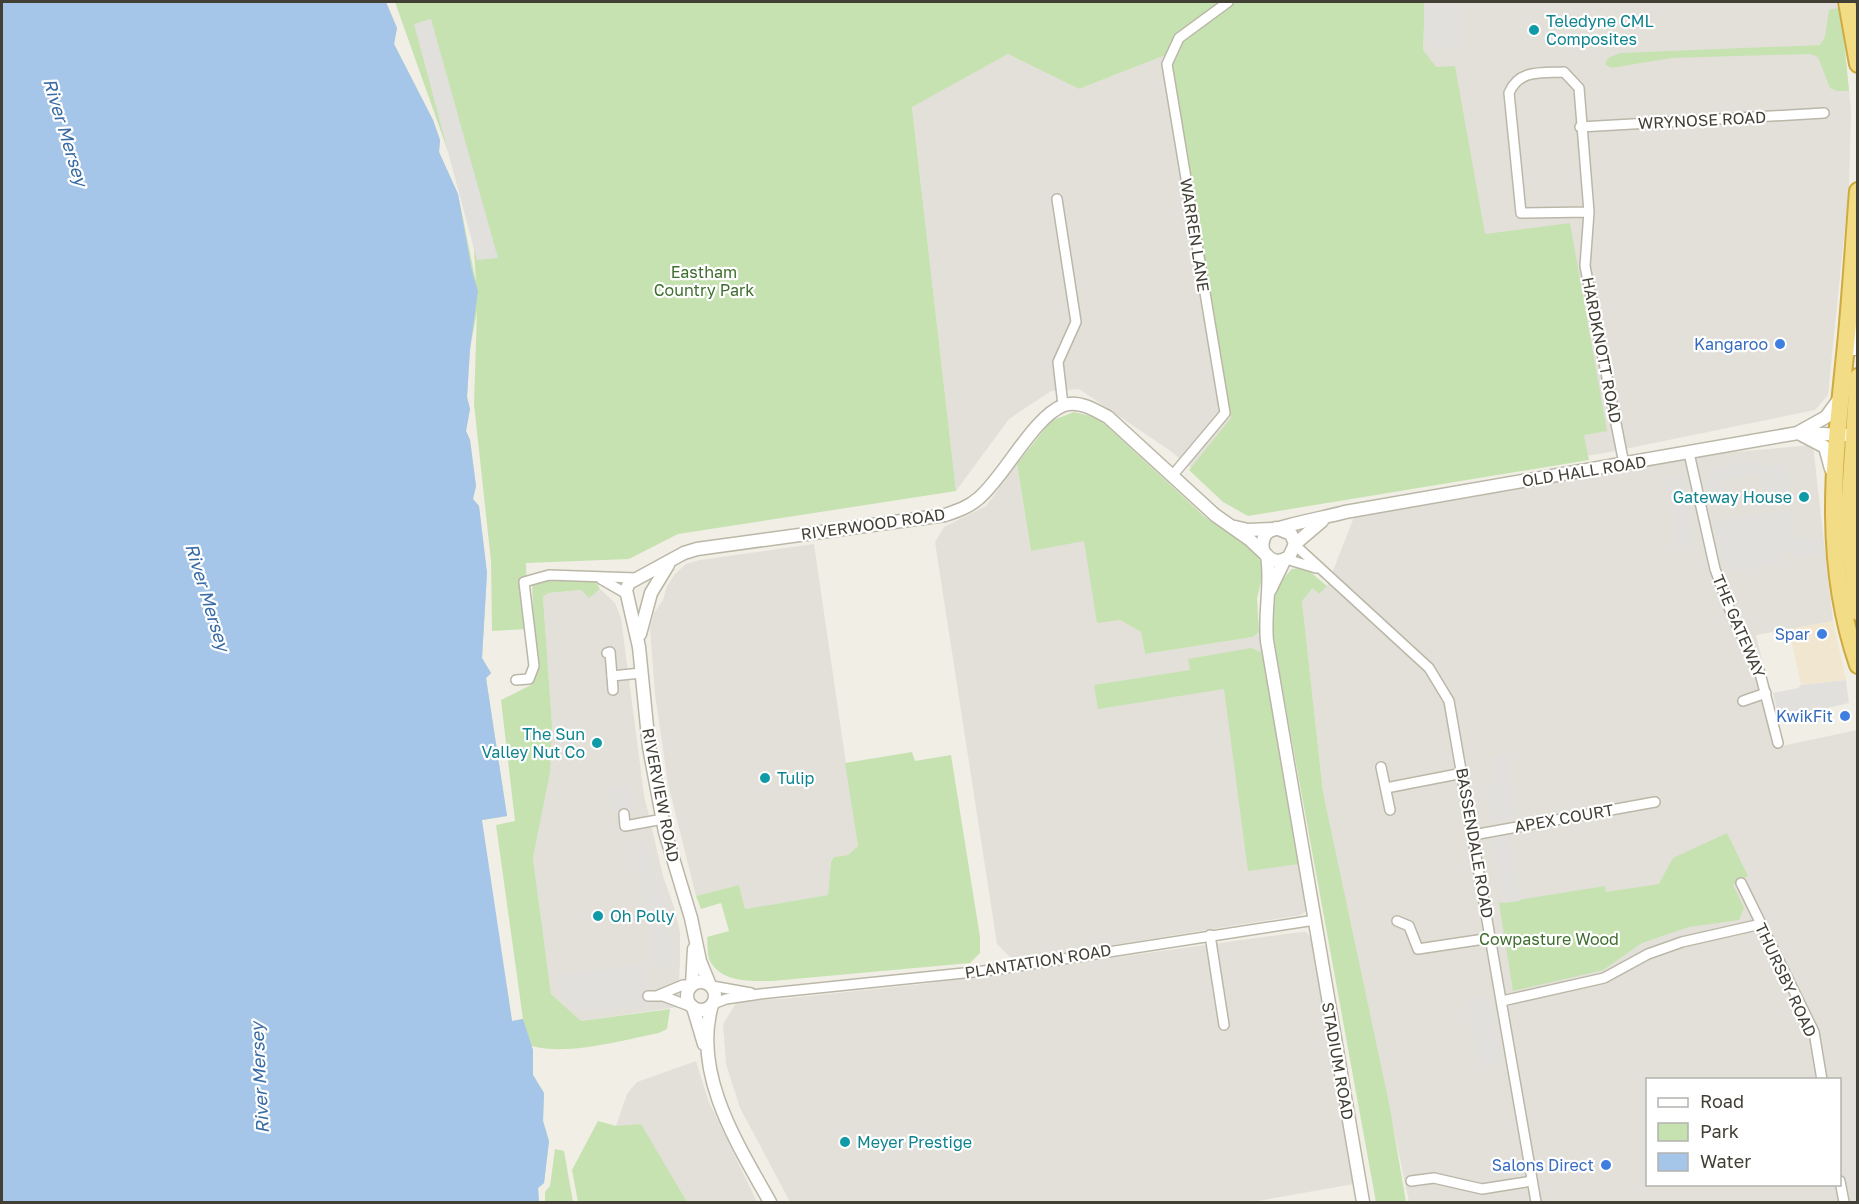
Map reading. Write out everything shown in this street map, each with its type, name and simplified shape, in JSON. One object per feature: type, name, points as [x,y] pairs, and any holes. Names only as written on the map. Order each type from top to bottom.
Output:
[{"type":"highway","points":[[1847,2],[1857,64]]},
{"type":"highway","points":[[1857,191],[1833,479],[1834,540],[1840,609],[1857,665]]},
{"type":"highway","points":[[1857,377],[1848,527],[1857,612]]},
{"type":"street","name":"WARREN LANE","points":[[1172,476],[1224,413],[1167,64],[1179,38],[1228,2]]},
{"type":"street","name":"HARDKNOTT ROAD","points":[[1589,212],[1521,213],[1509,93],[1513,82],[1527,74],[1564,72],[1579,88],[1580,127],[1589,212],[1585,266],[1624,464]]},
{"type":"street","name":"WRYNOSE ROAD","points":[[1580,127],[1824,113]]},
{"type":"street","points":[[1057,199],[1076,322],[1058,362],[1064,405],[1089,407],[1108,417],[1215,515],[1266,556],[1276,561],[1286,559]]},
{"type":"street","points":[[1837,433],[1842,430],[1847,420],[1857,316]]},
{"type":"street","points":[[1798,433],[1826,417],[1840,397]]},
{"type":"street","name":"RIVERWOOD ROAD","points":[[636,578],[696,549],[935,516],[963,509],[988,490],[1040,423],[1064,405]]},
{"type":"street","points":[[1798,433],[1825,447],[1833,479]]},
{"type":"street","name":"OLD HALL ROAD","points":[[1276,528],[1442,494],[1798,433],[1837,433]]},
{"type":"street","points":[[1837,433],[1849,436],[1853,441]]},
{"type":"street","name":"THE GATEWAY","points":[[1689,453],[1715,569],[1731,612],[1753,657],[1766,693],[1778,743]]},
{"type":"street","name":"OLD HALL ROAD","points":[[1295,545],[1312,528],[1331,516]]},
{"type":"street","points":[[1231,526],[1248,530],[1276,528],[1291,534],[1295,545],[1292,554],[1286,559],[1267,596]]},
{"type":"street","points":[[1276,528],[1263,539],[1266,556],[1267,641],[1315,920]]},
{"type":"street","name":"BASSENDALE ROAD","points":[[1295,545],[1428,668],[1449,701],[1536,1203]]},
{"type":"street","points":[[593,576],[636,602],[643,601],[650,595],[659,576],[678,556]]},
{"type":"street","name":"BASSENDALE ROAD","points":[[1286,559],[1321,571]]},
{"type":"street","points":[[516,680],[530,680],[534,666],[524,582],[549,575],[636,578],[647,581],[650,595]]},
{"type":"street","points":[[627,595],[629,583],[636,578]]},
{"type":"street","name":"RIVERVIEW ROAD","points":[[627,595],[639,647],[649,747],[663,819],[695,942],[710,985]]},
{"type":"street","name":"RIVERVIEW ROAD","points":[[639,647],[643,614],[650,595]]},
{"type":"street","points":[[607,653],[610,652],[613,690]]},
{"type":"street","points":[[612,676],[641,673]]},
{"type":"street","name":"THE GATEWAY","points":[[1743,701],[1766,693]]},
{"type":"street","points":[[1381,767],[1390,810]]},
{"type":"street","points":[[1386,788],[1463,773]]},
{"type":"street","name":"APEX COURT","points":[[1473,835],[1655,802]]},
{"type":"street","points":[[624,814],[624,826],[663,819]]},
{"type":"street","name":"THURSBY ROAD","points":[[1741,883],[1814,1032],[1822,1078]]},
{"type":"street","name":"PLANTATION ROAD","points":[[712,1005],[726,999],[760,994],[993,970],[1315,920]]},
{"type":"street","name":"STADIUM ROAD","points":[[1315,920],[1363,1203]]},
{"type":"street","points":[[1397,921],[1409,926],[1418,949],[1491,938]]},
{"type":"street","points":[[1502,1001],[1604,978],[1648,954],[1682,942],[1761,924]]},
{"type":"street","points":[[1210,935],[1224,1025]]},
{"type":"street","name":"RIVERVIEW ROAD","points":[[692,985],[695,942]]},
{"type":"street","points":[[708,1057],[708,1024],[716,995],[710,985],[700,981],[652,995],[700,1010],[712,1005]]},
{"type":"street","points":[[692,985],[687,994],[722,1107],[770,1203]]},
{"type":"street","name":"PLANTATION ROAD","points":[[710,985],[760,994]]},
{"type":"street","points":[[1411,1181],[1434,1178],[1482,1189],[1532,1181]]},
{"type":"street","points":[[1840,1186],[1844,1203]]},
{"type":"shaded area","points":[[1424,2],[1458,2],[1461,48],[1430,47],[1429,41],[1424,41]]},
{"type":"shaded area","points":[[1425,2],[1836,2],[1843,31],[1851,110],[1849,187],[1828,395],[1815,410],[1605,453],[1241,510],[1172,452],[1079,389],[1051,391],[1009,419],[956,491],[912,106],[1008,54],[1079,89],[1163,56],[1207,80],[1423,50]]},
{"type":"shaded area","points":[[431,19],[498,258],[477,260],[414,24]]},
{"type":"shaded area","points":[[1813,445],[1833,621],[1756,635],[1782,746],[1857,730],[1857,1202],[1409,1202],[1323,792],[1302,601],[1313,588],[1327,586],[1354,517],[1722,453]]},
{"type":"shaded area","points":[[1760,460],[1762,467],[1786,466],[1791,495],[1764,496],[1762,473],[1721,481],[1724,504],[1711,506],[1706,479],[1711,478],[1710,469]]},
{"type":"shaded area","points":[[1017,464],[1031,551],[1084,540],[1120,620],[1141,632],[1145,654],[1253,637],[1259,632],[1306,911],[1301,915],[1031,958],[1010,957],[997,944],[935,542],[944,527],[986,506]]},
{"type":"shaded area","points":[[1682,475],[1694,543],[1675,547],[1672,535],[1676,534],[1666,478]]},
{"type":"shaded area","points":[[1791,510],[1791,538],[1821,539],[1821,556],[1792,557],[1789,551],[1780,556],[1780,562],[1731,572],[1730,566],[1725,567],[1713,521]]},
{"type":"shaded area","points":[[814,544],[858,846],[848,855],[834,857],[831,860],[828,895],[745,909],[739,885],[696,896],[668,784],[655,694],[650,629],[654,613],[663,600],[667,586],[686,564]]},
{"type":"shaded area","points":[[600,589],[615,603],[621,618],[644,795],[663,876],[680,932],[680,962],[678,1007],[581,1021],[551,994],[533,858],[549,774],[552,725],[543,597],[548,593],[582,590],[589,597]]},
{"type":"shaded area","points":[[1833,621],[1846,680],[1801,685],[1789,629]]},
{"type":"shaded area","points":[[1846,680],[1849,703],[1779,719],[1773,693],[1798,688],[1801,685]]},
{"type":"shaded area","points":[[1507,754],[1517,818],[1492,822],[1486,783],[1497,781],[1494,756]]},
{"type":"shaded area","points":[[631,785],[634,812],[613,814],[610,788]]},
{"type":"shaded area","points":[[1509,837],[1520,901],[1503,903],[1492,839]]},
{"type":"shaded area","points":[[649,841],[654,876],[660,875],[665,906],[659,908],[661,926],[668,926],[674,965],[654,968],[636,843]]},
{"type":"shaded area","points":[[1306,932],[1311,937],[1354,1184],[1252,1202],[790,1202],[740,1108],[726,1064],[723,1024],[738,1000],[781,999],[923,984]]},
{"type":"shaded area","points":[[643,965],[649,1005],[583,1013],[558,996],[556,975]]},
{"type":"shaded area","points":[[1489,996],[1502,1061],[1480,1066],[1467,1000]]},
{"type":"shaded area","points":[[696,1061],[708,1100],[757,1202],[687,1202],[616,1126],[627,1094],[637,1082]]},
{"type":"green space","name":"Eastham Country Park","points":[[386,2],[397,28],[394,44],[433,120],[440,140],[439,152],[458,194],[476,282],[472,219],[395,2],[1425,2],[1423,50],[1436,67],[1455,66],[1485,234],[1570,223],[1607,431],[1584,435],[1589,460],[1248,516],[1223,502],[1189,470],[1231,418],[1169,59],[1163,56],[1079,89],[1008,54],[912,107],[956,491],[678,534],[629,559],[526,563],[528,629],[492,631],[491,561],[474,404],[477,311],[470,349],[467,397],[470,409],[466,431],[470,440],[476,486],[473,499],[479,506],[487,573],[482,658],[491,673],[486,678],[507,816],[482,820]]},
{"type":"green space","points":[[1838,8],[1843,31],[1849,91],[1837,91],[1830,88],[1818,57],[1810,54],[1671,58],[1611,68],[1605,64],[1608,58],[1620,53],[1820,45],[1825,37],[1829,10]]},
{"type":"green space","points":[[1074,412],[1098,418],[1205,517],[1253,549],[1262,564],[1263,575],[1257,598],[1259,632],[1253,637],[1145,654],[1141,632],[1120,620],[1097,623],[1084,541],[1031,551],[1017,464],[1051,421]]},
{"type":"green space","points":[[1300,568],[1309,571],[1327,586],[1319,594],[1313,588],[1302,601],[1323,792],[1390,1108],[1406,1202],[1376,1202],[1279,670],[1273,630],[1274,604],[1283,580],[1292,569]]},
{"type":"green space","points":[[565,578],[595,580],[600,589],[589,598],[581,590],[548,593],[543,597],[552,725],[550,772],[533,858],[551,994],[581,1021],[670,1009],[667,1029],[659,1033],[579,1048],[546,1049],[532,1046],[533,1075],[544,1093],[543,1121],[549,1141],[544,1183],[538,1188],[539,1202],[479,1202],[507,987],[512,1021],[523,1019],[496,825],[515,821],[501,700],[533,684],[535,659],[532,581]]},
{"type":"green space","points":[[1251,648],[1263,653],[1299,864],[1248,871],[1224,689],[1098,709],[1094,685],[1190,670],[1188,659]]},
{"type":"green space","points":[[912,752],[915,761],[951,755],[980,937],[980,953],[970,963],[772,981],[729,977],[715,968],[709,959],[707,937],[729,931],[721,903],[701,909],[696,896],[739,885],[745,909],[828,895],[831,861],[834,857],[848,855],[858,846],[845,763]]},
{"type":"green space","name":"Cowpasture Wood","points":[[1727,833],[1748,876],[1733,885],[1744,908],[1739,920],[1689,927],[1642,943],[1603,970],[1513,991],[1499,903],[1605,886],[1606,892],[1659,884],[1673,858]]},
{"type":"green space","points":[[598,1121],[616,1126],[641,1124],[687,1202],[578,1202],[572,1170]]},
{"type":"green space","points":[[555,1149],[564,1151],[573,1202],[545,1202],[545,1192],[550,1186]]},
{"type":"water","name":"River Mersey","points":[[2,2],[386,2],[397,28],[394,44],[433,120],[440,140],[439,152],[458,194],[472,271],[478,291],[470,349],[467,397],[470,409],[466,431],[470,440],[476,486],[473,499],[479,506],[487,573],[482,658],[491,673],[486,678],[507,816],[482,820],[512,1021],[523,1019],[533,1050],[533,1075],[544,1093],[543,1121],[549,1141],[544,1183],[538,1188],[539,1202],[2,1202]]},
{"type":"place","name":"Teledyne CML Composites","points":[[1534,30]]},
{"type":"place","name":"Kangaroo","points":[[1780,344]]},
{"type":"place","name":"Gateway House","points":[[1804,497]]},
{"type":"place","name":"Spar","points":[[1822,634]]},
{"type":"place","name":"KwikFit","points":[[1845,716]]},
{"type":"place","name":"The Sun Valley Nut Co","points":[[597,743]]},
{"type":"place","name":"Tulip","points":[[765,778]]},
{"type":"place","name":"Oh Polly","points":[[598,916]]},
{"type":"place","name":"Meyer Prestige","points":[[845,1142]]},
{"type":"place","name":"Salons Direct","points":[[1606,1165]]}]
